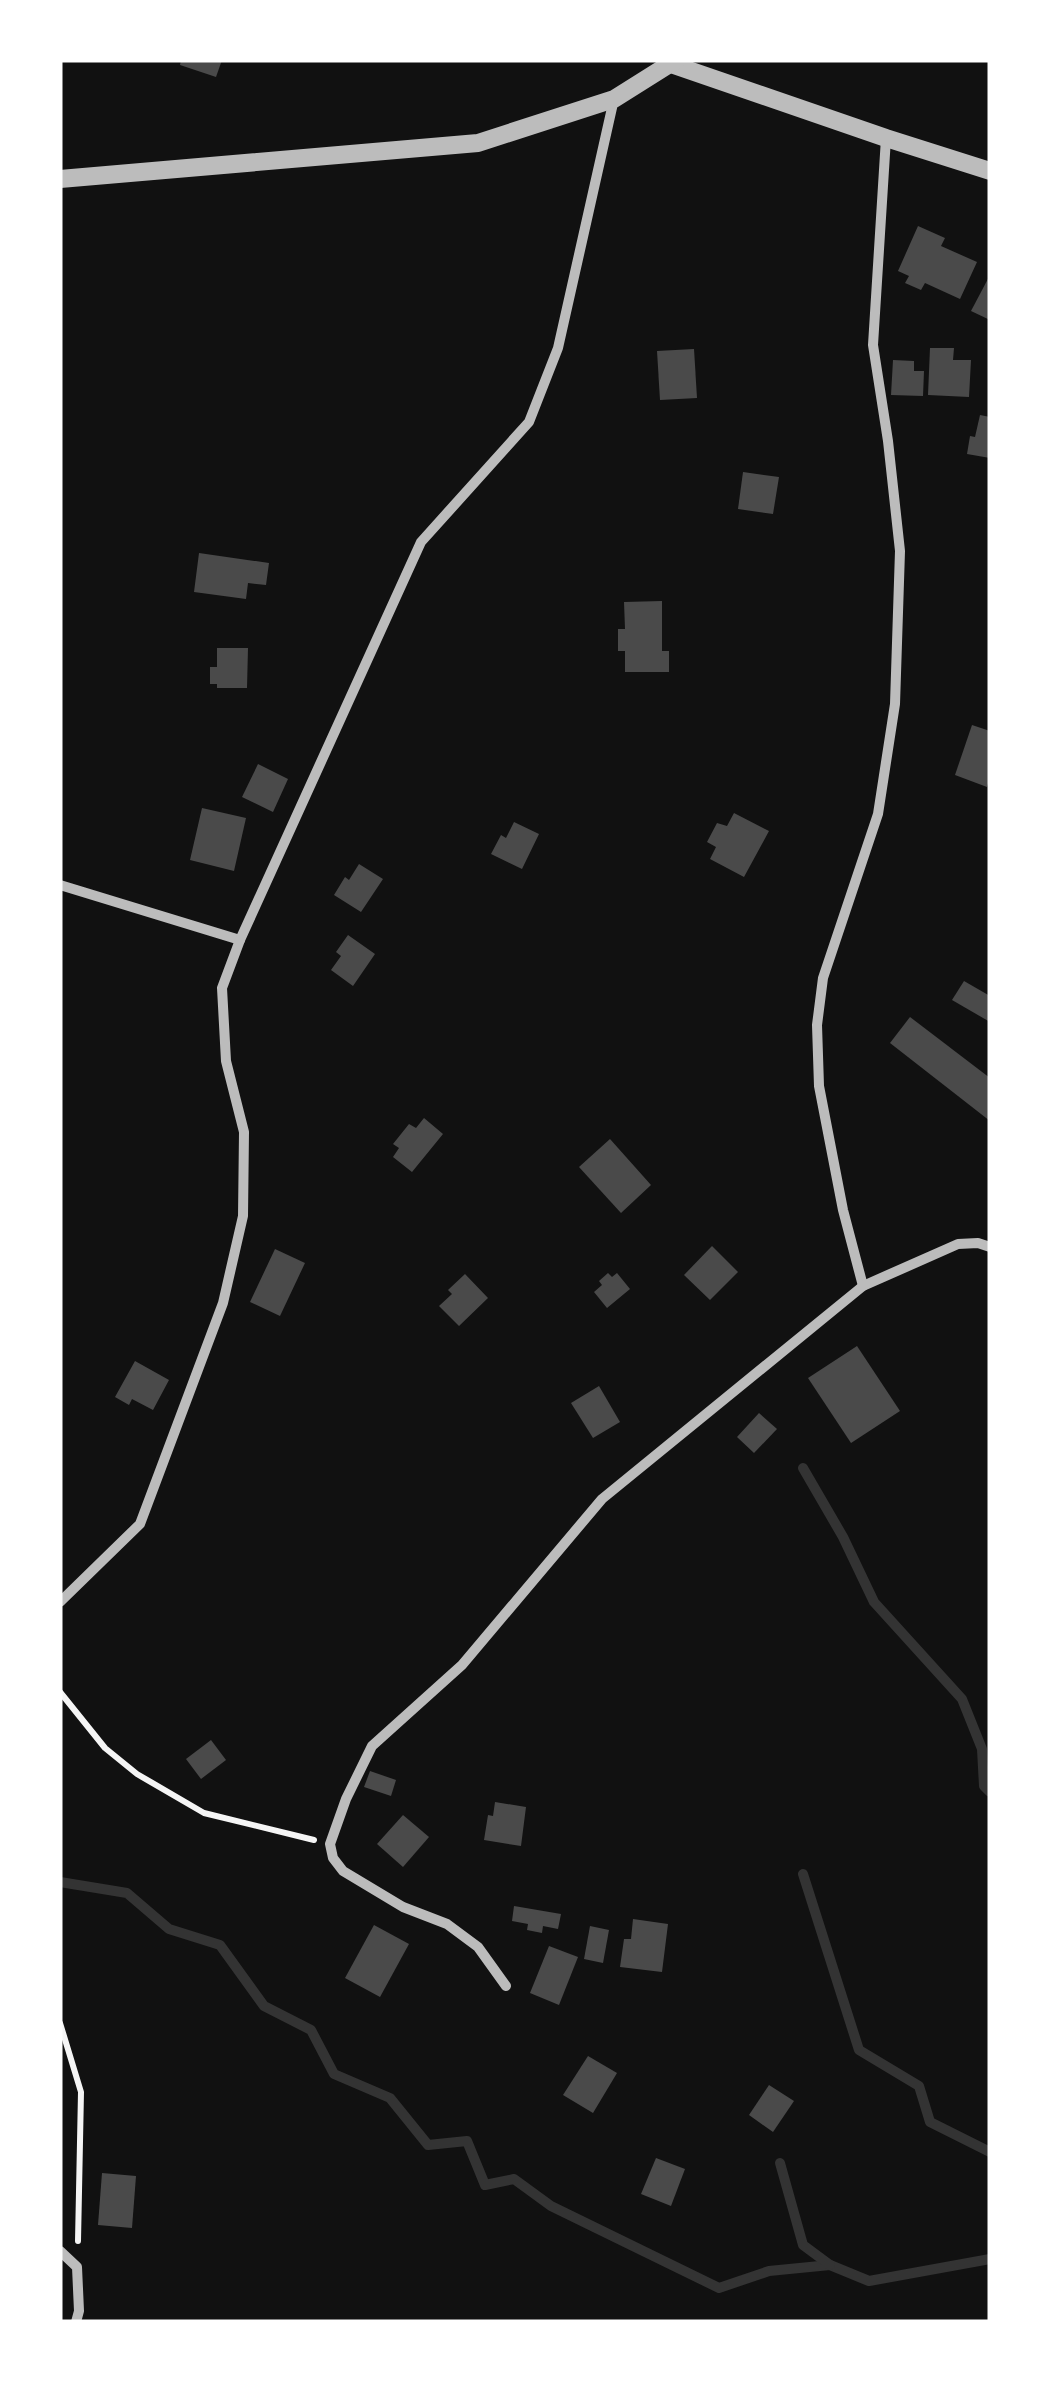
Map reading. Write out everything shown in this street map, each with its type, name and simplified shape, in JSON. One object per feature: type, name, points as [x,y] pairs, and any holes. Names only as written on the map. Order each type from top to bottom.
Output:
[{"type":"street","points":[[60,179],[478,144],[614,100],[673,62],[886,138],[990,170]]},
{"type":"street","points":[[60,1602],[140,1524],[223,1303],[243,1216],[244,1132],[226,1061],[222,988],[240,940],[421,542],[529,422],[558,348],[614,100]]},
{"type":"street","points":[[863,1286],[842,1210],[818,1086],[816,1025],[824,978],[878,814],[896,704],[900,551],[872,346],[886,138]]},
{"type":"street","points":[[60,885],[240,940]]},
{"type":"street","points":[[506,1986],[478,1947],[447,1924],[403,1907],[343,1871],[333,1858],[330,1844],[346,1799],[372,1746],[462,1665],[602,1500],[863,1286],[958,1244],[990,1247]]},
{"type":"street","points":[[60,2251],[77,2267],[76,2322]]},
{"type":"path","points":[[60,1692],[105,1748],[137,1774],[204,1813],[330,1844]]},
{"type":"path","points":[[60,2022],[81,2092],[77,2267]]},
{"type":"building","points":[[181,60],[222,60],[216,77],[180,65]]},
{"type":"building","points":[[918,226],[945,238],[941,246],[977,262],[960,299],[925,283],[921,290],[905,283],[909,276],[898,271]]},
{"type":"building","points":[[990,275],[990,320],[971,311]]},
{"type":"building","points":[[930,348],[954,348],[953,360],[971,360],[969,397],[928,395]]},
{"type":"building","points":[[694,349],[697,398],[660,400],[657,351]]},
{"type":"building","points":[[893,360],[914,361],[914,371],[924,371],[923,396],[891,395]]},
{"type":"building","points":[[980,415],[990,417],[990,458],[967,454]]},
{"type":"building","points":[[743,472],[779,477],[773,514],[738,509]]},
{"type":"building","points":[[199,553],[269,563],[266,585],[248,583],[246,599],[194,592]]},
{"type":"building","points":[[662,601],[662,651],[669,651],[669,672],[625,672],[625,651],[618,651],[618,629],[625,629],[624,602]]},
{"type":"building","points":[[217,648],[248,648],[247,688],[217,688],[217,684],[210,684],[210,667],[217,667]]},
{"type":"building","points":[[972,725],[990,731],[987,787],[955,775]]},
{"type":"building","points":[[258,764],[288,779],[273,812],[242,797]]},
{"type":"building","points":[[202,808],[246,818],[234,871],[190,860]]},
{"type":"building","points":[[734,813],[769,831],[744,877],[710,859],[716,847],[707,842],[717,823],[727,826]]},
{"type":"building","points":[[514,822],[539,834],[522,869],[491,854]]},
{"type":"building","points":[[359,864],[383,879],[361,912],[334,895]]},
{"type":"building","points":[[348,935],[375,954],[353,986],[331,970],[341,956],[336,952]]},
{"type":"building","points":[[964,981],[990,996],[990,1022],[952,1000]]},
{"type":"building","points":[[910,1017],[990,1078],[990,1121],[890,1043]]},
{"type":"building","points":[[424,1118],[443,1134],[412,1172],[393,1157],[399,1148],[393,1144],[409,1124],[416,1128]]},
{"type":"building","points":[[610,1139],[651,1185],[621,1213],[579,1167]]},
{"type":"building","points":[[712,1246],[738,1272],[710,1300],[684,1275]]},
{"type":"building","points":[[275,1249],[305,1263],[280,1316],[250,1302]]},
{"type":"building","points":[[608,1273],[612,1277],[617,1273],[630,1289],[607,1308],[594,1292]]},
{"type":"building","points":[[465,1274],[488,1298],[459,1326],[439,1306],[452,1294],[448,1290]]},
{"type":"building","points":[[857,1346],[900,1411],[851,1443],[808,1378]]},
{"type":"building","points":[[135,1361],[169,1380],[153,1410],[132,1399],[129,1405],[115,1397]]},
{"type":"building","points":[[599,1386],[620,1422],[593,1438],[571,1403]]},
{"type":"building","points":[[759,1413],[777,1429],[754,1453],[737,1437]]},
{"type":"building","points":[[211,1740],[226,1760],[201,1779],[186,1759]]},
{"type":"building","points":[[370,1771],[396,1780],[391,1796],[364,1787]]},
{"type":"building","points":[[495,1802],[526,1807],[521,1846],[484,1840],[488,1815],[493,1816]]},
{"type":"building","points":[[403,1815],[429,1837],[403,1867],[377,1844]]},
{"type":"building","points":[[514,1906],[561,1914],[558,1929],[543,1926],[542,1933],[527,1930],[528,1924],[512,1921]]},
{"type":"building","points":[[633,1919],[668,1924],[662,1972],[620,1967],[624,1939],[631,1939]]},
{"type":"building","points":[[374,1925],[409,1944],[380,1997],[345,1978]]},
{"type":"building","points":[[590,1926],[609,1930],[603,1963],[584,1959]]},
{"type":"building","points":[[549,1946],[578,1957],[559,2005],[530,1993]]},
{"type":"building","points":[[588,2056],[617,2073],[593,2113],[563,2095]]},
{"type":"building","points":[[769,2085],[794,2101],[773,2132],[749,2115]]},
{"type":"building","points":[[656,2158],[685,2169],[671,2206],[641,2194]]},
{"type":"building","points":[[102,2173],[136,2176],[132,2228],[98,2225]]},
{"type":"waterway","points":[[803,1468],[843,1537],[874,1602],[962,1699],[982,1749],[984,1786],[990,1792]]},
{"type":"waterway","points":[[803,1874],[859,2050],[919,2086],[930,2122],[990,2152]]},
{"type":"waterway","points":[[60,1882],[127,1893],[169,1929],[220,1945],[264,2006],[311,2030],[334,2074],[390,2098],[428,2145],[467,2141],[485,2185],[514,2179],[551,2206],[719,2288],[769,2271],[830,2265],[869,2281],[990,2259]]},
{"type":"waterway","points":[[780,2163],[803,2245],[830,2265]]}]
